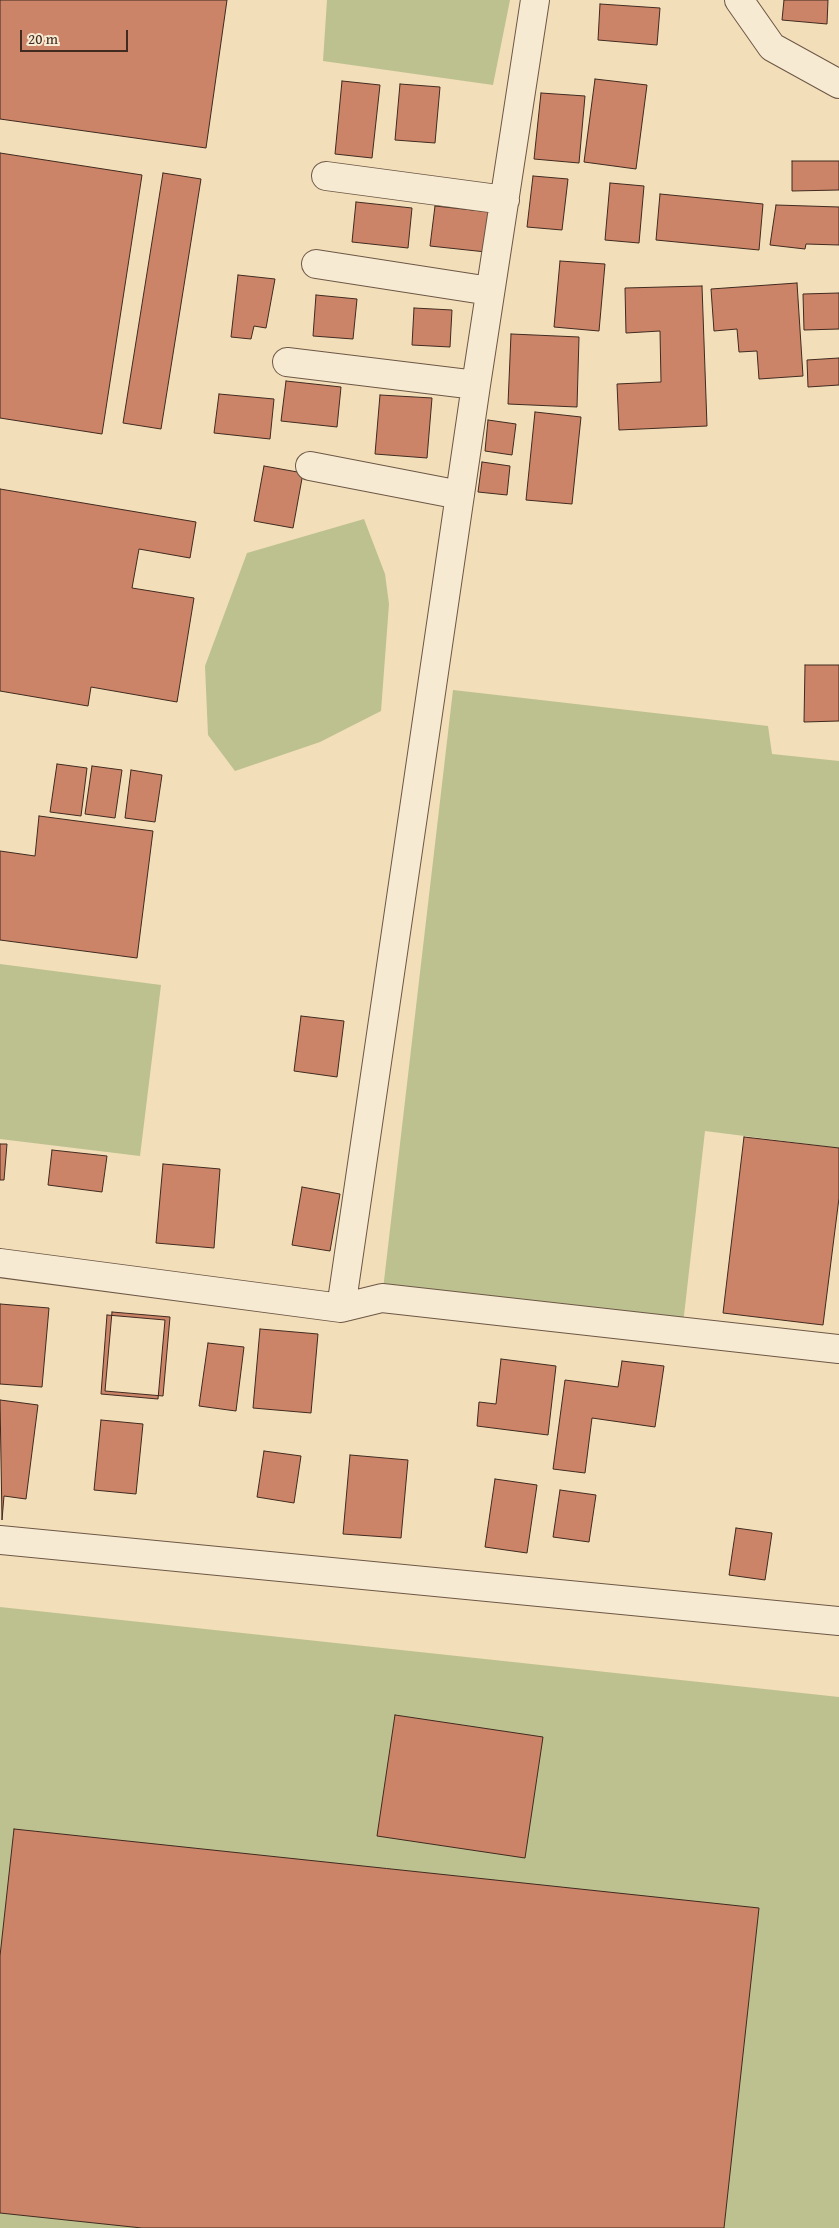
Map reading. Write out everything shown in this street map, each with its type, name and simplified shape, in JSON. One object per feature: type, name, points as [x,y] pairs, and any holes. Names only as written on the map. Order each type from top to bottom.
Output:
[{"type":"street","points":[[341,1308],[476,385],[535,0]]},
{"type":"street","points":[[739,0],[772,47],[839,84]]},
{"type":"street","points":[[326,176],[505,200]]},
{"type":"street","points":[[316,264],[490,291]]},
{"type":"street","points":[[287,362],[476,385]]},
{"type":"street","points":[[310,466],[460,495]]},
{"type":"street","points":[[0,1263],[341,1308],[382,1298],[839,1349]]},
{"type":"street","points":[[0,1540],[839,1621]]},
{"type":"green space","points":[[327,0],[510,0],[493,85],[323,61]]},
{"type":"green space","points":[[364,519],[385,574],[389,604],[381,711],[320,742],[235,771],[208,735],[205,666],[247,553]]},
{"type":"green space","points":[[453,690],[768,726],[772,754],[839,761],[839,1148],[705,1131],[682,1333],[382,1298]]},
{"type":"green space","points":[[0,964],[161,985],[140,1156],[0,1139]]},
{"type":"green space","points":[[0,1607],[839,1697],[839,2228],[0,2228]]},
{"type":"building","points":[[0,0],[227,0],[206,148],[0,119]]},
{"type":"building","points":[[784,0],[828,0],[827,24],[782,20]]},
{"type":"building","points":[[600,4],[660,8],[657,45],[598,40]]},
{"type":"building","points":[[595,79],[647,85],[636,169],[584,162]]},
{"type":"building","points":[[342,81],[380,85],[372,158],[335,154]]},
{"type":"building","points":[[400,84],[440,87],[435,143],[395,140]]},
{"type":"building","points":[[541,93],[585,96],[579,163],[534,159]]},
{"type":"building","points":[[0,153],[142,175],[102,434],[0,418]]},
{"type":"building","points":[[792,161],[839,161],[839,190],[792,191]]},
{"type":"building","points":[[163,173],[201,179],[161,429],[123,423]]},
{"type":"building","points":[[533,176],[568,179],[562,230],[527,227]]},
{"type":"building","points":[[610,183],[644,186],[639,243],[605,240]]},
{"type":"building","points":[[660,194],[763,204],[759,250],[656,240]]},
{"type":"building","points":[[356,202],[412,208],[408,248],[352,242]]},
{"type":"building","points":[[776,205],[839,207],[839,245],[806,244],[805,249],[770,245]]},
{"type":"building","points":[[435,206],[491,212],[486,252],[430,246]]},
{"type":"building","points":[[560,261],[605,264],[599,331],[554,327]]},
{"type":"building","points":[[238,275],[275,279],[266,328],[254,326],[251,339],[231,337]]},
{"type":"building","points":[[797,283],[803,376],[759,379],[757,351],[739,352],[737,329],[714,331],[711,289]]},
{"type":"building","points":[[702,286],[707,426],[619,430],[617,384],[661,382],[660,331],[626,333],[625,288]]},
{"type":"building","points":[[839,293],[839,329],[804,330],[803,294]]},
{"type":"building","points":[[316,295],[357,299],[353,339],[313,336]]},
{"type":"building","points":[[414,308],[452,310],[450,347],[412,345]]},
{"type":"building","points":[[511,334],[579,337],[577,407],[508,404]]},
{"type":"building","points":[[839,358],[839,385],[808,387],[807,360]]},
{"type":"building","points":[[286,381],[341,387],[337,427],[281,421]]},
{"type":"building","points":[[219,394],[274,399],[270,439],[214,433]]},
{"type":"building","points":[[380,395],[432,398],[427,458],[375,454]]},
{"type":"building","points":[[535,412],[581,417],[572,504],[526,500]]},
{"type":"building","points":[[488,420],[516,424],[512,455],[485,451]]},
{"type":"building","points":[[482,462],[510,466],[507,495],[478,492]]},
{"type":"building","points":[[264,466],[303,473],[293,528],[254,521]]},
{"type":"building","points":[[0,489],[196,522],[190,558],[139,549],[132,588],[194,598],[177,702],[91,687],[88,706],[0,691]]},
{"type":"building","points":[[805,665],[839,665],[839,721],[804,722]]},
{"type":"building","points":[[57,764],[87,768],[81,816],[50,812]]},
{"type":"building","points":[[92,766],[122,770],[115,818],[85,814]]},
{"type":"building","points":[[131,770],[162,775],[155,822],[125,818]]},
{"type":"building","points":[[39,816],[153,831],[137,958],[0,940],[0,851],[35,856]]},
{"type":"building","points":[[301,1016],[344,1021],[337,1077],[294,1071]]},
{"type":"building","points":[[744,1137],[839,1148],[839,1198],[823,1325],[723,1313]]},
{"type":"building","points":[[0,1144],[7,1144],[4,1180],[0,1180]]},
{"type":"building","points":[[52,1150],[107,1156],[102,1192],[48,1185]]},
{"type":"building","points":[[163,1164],[220,1169],[214,1248],[156,1243]]},
{"type":"building","points":[[302,1187],[340,1194],[330,1251],[292,1245]]},
{"type":"building","points":[[0,1304],[49,1308],[42,1387],[0,1384]]},
{"type":"building","points":[[112,1312],[170,1317],[163,1396],[105,1391]]},
{"type":"building","points":[[107,1315],[165,1320],[158,1399],[101,1394]]},
{"type":"building","points":[[260,1329],[318,1334],[311,1413],[253,1408]]},
{"type":"building","points":[[208,1343],[244,1347],[236,1411],[199,1406]]},
{"type":"building","points":[[501,1359],[556,1366],[548,1435],[477,1426],[479,1402],[496,1404]]},
{"type":"building","points":[[622,1361],[664,1366],[655,1427],[592,1418],[585,1473],[553,1469],[565,1380],[618,1387]]},
{"type":"building","points":[[0,1400],[38,1405],[26,1499],[4,1496],[2,1520]]},
{"type":"building","points":[[101,1420],[143,1424],[136,1494],[94,1490]]},
{"type":"building","points":[[264,1451],[301,1456],[294,1503],[257,1497]]},
{"type":"building","points":[[350,1455],[408,1460],[401,1538],[343,1534]]},
{"type":"building","points":[[495,1479],[537,1485],[527,1553],[485,1547]]},
{"type":"building","points":[[560,1490],[596,1495],[589,1542],[553,1537]]},
{"type":"building","points":[[736,1528],[772,1533],[765,1580],[729,1575]]},
{"type":"building","points":[[395,1715],[543,1737],[525,1858],[377,1836]]},
{"type":"building","points":[[14,1829],[759,1908],[724,2228],[142,2228],[0,2213],[0,1956]]}]
